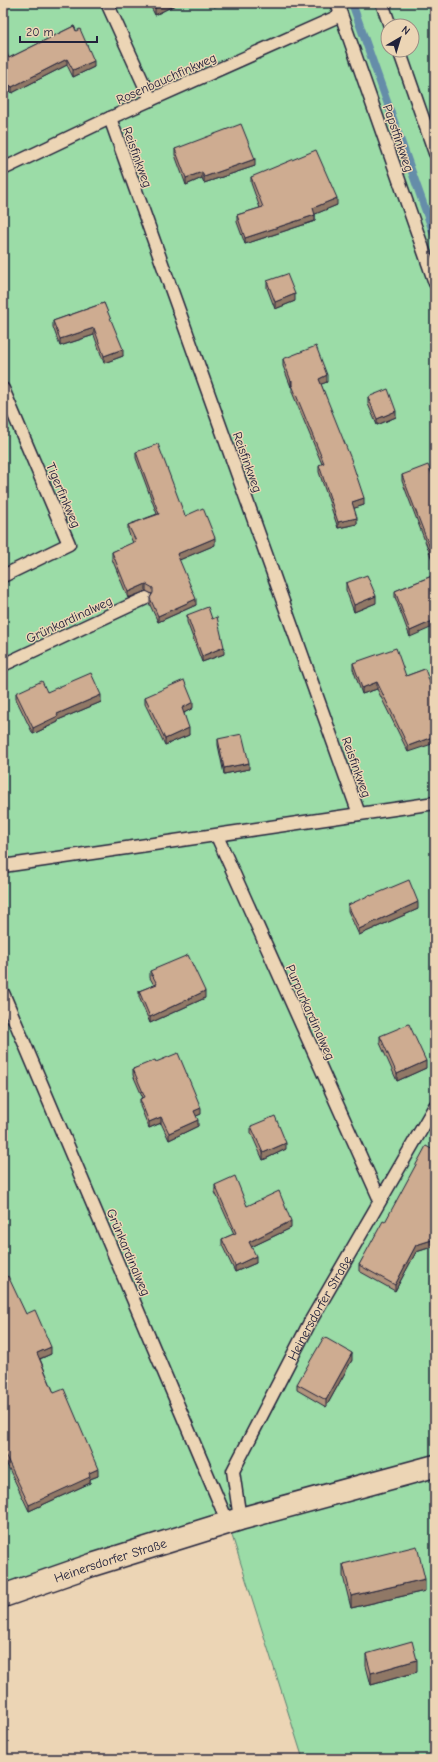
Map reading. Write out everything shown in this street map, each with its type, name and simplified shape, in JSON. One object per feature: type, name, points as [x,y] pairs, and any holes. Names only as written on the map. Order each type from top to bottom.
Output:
[{"type":"main road","name":"Heinersdorfer Straße","points":[[3,1596],[92,1565],[234,1521],[435,1466]]},
{"type":"lane","points":[[107,3],[151,100]]},
{"type":"lane","name":"Papstfinkweg","points":[[336,3],[435,283]]},
{"type":"lane","points":[[382,3],[387,18]]},
{"type":"lane","name":"Rosenbauchfinkweg","points":[[3,169],[110,118],[341,16]]},
{"type":"lane","points":[[402,58],[435,153]]},
{"type":"lane","name":"Reisfinkweg","points":[[110,118],[359,814]]},
{"type":"lane","name":"Tigerfinkweg","points":[[3,389],[70,544],[3,576]]},
{"type":"lane","name":"Grünkardinalweg","points":[[3,665],[146,598]]},
{"type":"lane","points":[[3,866],[435,803]]},
{"type":"lane","name":"Purpurkardinalweg","points":[[217,836],[380,1200]]},
{"type":"lane","name":"Grünkardinalweg","points":[[3,993],[234,1521]]},
{"type":"lane","name":"Heinersdorfer Straße","points":[[234,1521],[233,1472],[310,1322],[435,1106]]},
{"type":"green space","points":[[3,3],[435,3],[435,1759],[303,1759],[228,1523],[3,1596]]},
{"type":"building","points":[[152,3],[165,3],[155,8]]},
{"type":"building","points":[[74,26],[76,31],[80,29],[94,61],[73,70],[67,59],[12,87],[10,85],[3,88],[3,46],[9,58]]},
{"type":"building","points":[[241,124],[255,159],[204,177],[202,172],[186,178],[175,149]]},
{"type":"building","points":[[316,150],[337,198],[313,208],[315,215],[245,238],[237,215],[263,207],[251,177]]},
{"type":"building","points":[[287,274],[295,294],[275,302],[267,281]]},
{"type":"building","points":[[104,303],[123,349],[104,356],[94,328],[60,339],[53,321]]},
{"type":"building","points":[[316,346],[327,375],[319,379],[351,459],[364,498],[352,502],[357,518],[338,522],[319,465],[324,463],[283,359]]},
{"type":"building","points":[[388,389],[396,411],[377,419],[368,397]]},
{"type":"building","points":[[158,444],[185,516],[203,508],[215,538],[177,554],[196,599],[158,616],[150,598],[153,593],[153,588],[146,584],[128,592],[112,552],[136,541],[128,525],[159,514],[136,452]]},
{"type":"building","points":[[428,465],[435,481],[435,561],[402,475]]},
{"type":"building","points":[[367,575],[376,596],[354,605],[346,583]]},
{"type":"building","points":[[432,576],[435,582],[435,620],[410,631],[395,591]]},
{"type":"building","points":[[208,607],[212,619],[217,617],[224,647],[202,656],[187,615]]},
{"type":"building","points":[[396,648],[406,676],[425,669],[435,697],[435,736],[408,746],[377,682],[362,688],[353,663]]},
{"type":"building","points":[[91,673],[101,695],[57,714],[58,716],[33,728],[16,693],[42,681],[47,692]]},
{"type":"building","points":[[184,680],[193,702],[182,708],[189,728],[165,739],[145,697]]},
{"type":"building","points":[[242,734],[249,763],[224,768],[218,739]]},
{"type":"building","points":[[409,880],[418,902],[359,929],[348,905]]},
{"type":"building","points":[[188,955],[205,991],[150,1017],[139,991],[157,984],[150,971]]},
{"type":"building","points":[[409,1024],[426,1061],[397,1074],[380,1036]]},
{"type":"building","points":[[178,1053],[201,1108],[194,1111],[198,1120],[169,1133],[161,1117],[149,1122],[140,1099],[145,1097],[133,1069]]},
{"type":"building","points":[[275,1116],[286,1143],[263,1153],[251,1126]]},
{"type":"building","points":[[426,1146],[435,1151],[435,1239],[416,1245],[395,1285],[359,1265],[383,1221],[385,1222]]},
{"type":"building","points":[[235,1176],[247,1206],[279,1191],[291,1221],[249,1242],[256,1256],[235,1266],[222,1239],[236,1233],[215,1185]]},
{"type":"building","points":[[3,1274],[5,1278],[8,1276],[26,1314],[35,1310],[51,1347],[37,1353],[54,1393],[64,1389],[98,1469],[89,1473],[90,1477],[29,1505],[3,1450]]},
{"type":"building","points":[[324,1337],[352,1353],[326,1400],[297,1384]]},
{"type":"building","points":[[417,1546],[425,1579],[351,1596],[343,1564]]},
{"type":"building","points":[[412,1641],[417,1660],[371,1673],[366,1654]]},
{"type":"waterway","points":[[352,3],[435,237]]}]
